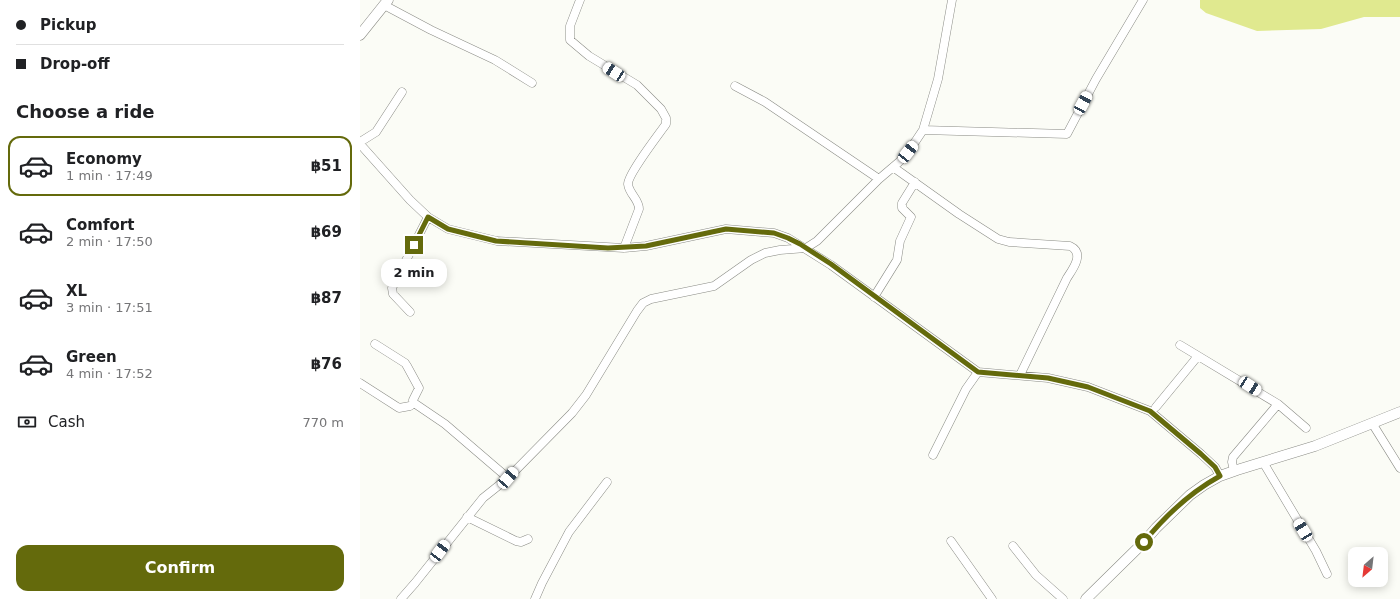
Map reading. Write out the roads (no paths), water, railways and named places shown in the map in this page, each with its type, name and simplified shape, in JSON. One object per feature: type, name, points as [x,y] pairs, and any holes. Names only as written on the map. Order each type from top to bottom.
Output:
[{"type":"street","points":[[580,0],[570,26],[570,40],[589,56],[637,85],[661,109],[666,118],[666,124],[628,182],[629,187],[639,205],[639,210],[624,248]]},
{"type":"street","points":[[401,599],[483,498],[508,478],[572,413],[586,395],[636,311],[643,303],[651,299],[714,286],[751,260],[765,254],[780,250],[806,248],[818,241],[908,152],[923,130],[938,79],[952,0]]},
{"type":"street","points":[[923,130],[1067,134],[1096,79],[1143,0]]},
{"type":"street","points":[[360,36],[386,2],[431,30],[495,60],[532,83]]},
{"type":"street","points":[[735,86],[765,102],[879,179]]},
{"type":"street","points":[[402,92],[376,132],[360,143],[410,200],[428,217],[448,229],[496,241],[624,248],[652,245],[726,229],[774,233],[788,238],[806,248],[978,372],[1048,378],[1088,387],[1150,411],[1206,458],[1215,467],[1220,476]]},
{"type":"street","points":[[893,167],[959,214],[998,239],[1009,242],[1070,246],[1077,251],[1078,256],[1075,265],[1067,278],[1020,375]]},
{"type":"street","points":[[874,296],[899,255],[900,241],[911,217],[902,208],[902,203],[915,182]]},
{"type":"street","points":[[410,312],[393,294],[392,288],[428,217]]},
{"type":"street","points":[[376,344],[405,363],[407,366],[419,388],[413,400],[414,403]]},
{"type":"street","points":[[1180,345],[1278,404],[1306,428]]},
{"type":"street","points":[[1156,407],[1198,356]]},
{"type":"street","points":[[933,455],[954,412],[978,372]]},
{"type":"street","points":[[360,383],[399,408],[410,406],[414,403]]},
{"type":"street","points":[[414,403],[445,424],[508,478]]},
{"type":"street","points":[[1234,471],[1232,462],[1233,457],[1278,404]]},
{"type":"street","points":[[1086,599],[1134,553],[1156,528],[1190,495],[1220,476],[1315,446],[1400,412]]},
{"type":"street","points":[[1372,423],[1400,468]]},
{"type":"street","points":[[1263,462],[1316,551],[1327,574]]},
{"type":"street","points":[[535,599],[569,532],[607,482]]},
{"type":"street","points":[[467,517],[516,541],[521,542],[528,539]]},
{"type":"street","points":[[951,541],[992,599]]},
{"type":"street","points":[[1013,546],[1036,575],[1063,599]]}]
